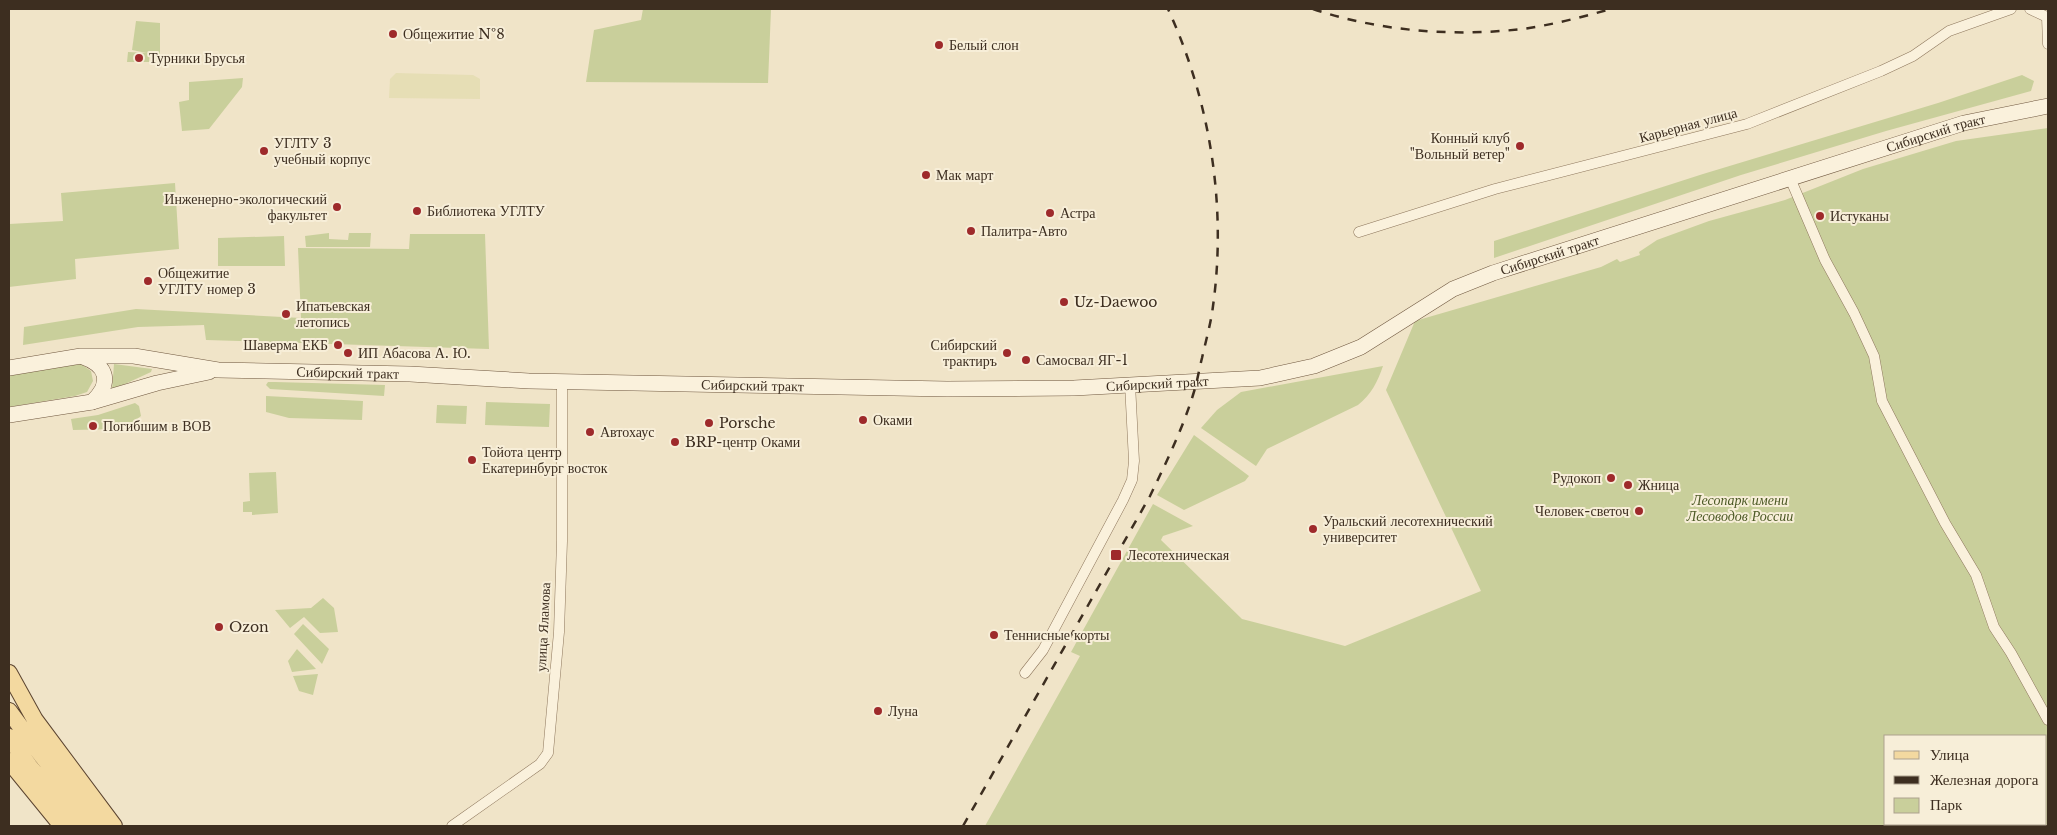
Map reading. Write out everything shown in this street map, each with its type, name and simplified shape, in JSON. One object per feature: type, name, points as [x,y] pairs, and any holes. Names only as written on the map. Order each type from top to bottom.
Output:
[{"type":"main road","name":"Сибирский тракт","points":[[9,368],[82,356],[134,356],[218,370],[410,374],[562,382],[947,389],[1074,388],[1260,378],[1314,366],[1361,347],[1422,307],[1473,280],[1964,123],[2048,106]]},
{"type":"main road","points":[[82,356],[93,360],[100,366],[105,379],[101,392],[92,402]]},
{"type":"main road","points":[[134,389],[158,371],[158,365],[154,359]]},
{"type":"main road","name":"Сибирский тракт","points":[[9,415],[92,402],[134,389],[218,370]]},
{"type":"main road","points":[[9,673],[35,720],[114,826]]},
{"type":"main road","points":[[9,711],[42,756],[99,826]]},
{"type":"main road","points":[[9,737],[30,767],[81,826]]},
{"type":"main road","points":[[9,761],[62,826]]},
{"type":"street","name":"Карьерная улица","points":[[1359,232],[1495,189],[1747,124],[1881,71],[1913,56],[1949,31],[2011,9]]},
{"type":"street","points":[[2030,9],[2048,14],[2048,44]]},
{"type":"street","points":[[1790,178],[1825,260],[1854,313],[1874,356],[1882,401],[1945,523],[1976,575],[1994,627],[2011,653],[2048,720]]},
{"type":"street","name":"улица Яламова","points":[[452,826],[540,764],[548,754],[558,632],[562,541],[562,382]]},
{"type":"street","points":[[1025,673],[1043,650],[1132,480],[1134,461],[1130,384]]},
{"type":"shaded area","points":[[396,73],[473,75],[480,79],[480,99],[389,98],[390,79]]},
{"type":"green space","points":[[643,9],[771,9],[768,83],[586,82],[594,30],[641,20]]},
{"type":"green space","points":[[136,21],[160,23],[160,54],[150,53],[149,62],[127,62],[128,52],[147,53],[132,50]]},
{"type":"green space","points":[[2022,75],[2034,81],[2031,91],[1886,131],[1741,175],[1494,258],[1494,241],[1703,174],[1938,103]]},
{"type":"green space","points":[[243,78],[242,87],[209,129],[182,131],[179,102],[189,100],[189,82]]},
{"type":"green space","name":"Лесопарк имени Лесоводов России","points":[[2048,128],[2048,826],[985,826],[1080,656],[1071,652],[1153,504],[1193,526],[1163,536],[1161,540],[1242,619],[1345,646],[1481,591],[1386,390],[1415,321],[1601,267],[1617,259],[1620,262],[1640,255],[1639,252],[1657,240],[1709,221],[1785,200],[1863,169],[1956,141]]},
{"type":"green space","points":[[175,183],[179,249],[75,259],[76,279],[9,287],[9,224],[63,221],[61,193]]},
{"type":"green space","points":[[329,233],[329,239],[348,240],[349,233],[371,233],[370,247],[306,247],[305,236]]},
{"type":"green space","points":[[410,234],[485,234],[489,349],[206,340],[204,325],[138,327],[23,345],[24,327],[136,309],[301,318],[298,248],[409,249]]},
{"type":"green space","points":[[284,236],[285,266],[218,266],[218,238]]},
{"type":"green space","points":[[81,364],[91,371],[93,381],[87,392],[75,396],[9,407],[9,373]]},
{"type":"green space","points":[[114,364],[152,369],[151,372],[112,390]]},
{"type":"green space","points":[[1383,366],[1374,387],[1358,405],[1267,449],[1256,466],[1201,428],[1217,410],[1241,392]]},
{"type":"green space","points":[[268,382],[385,385],[384,396],[270,389],[266,385]]},
{"type":"green space","points":[[266,396],[363,401],[362,420],[289,418],[266,412]]},
{"type":"green space","points":[[486,402],[550,404],[549,427],[485,425]]},
{"type":"green space","points":[[135,403],[139,406],[141,416],[125,428],[73,430],[71,419],[98,415]]},
{"type":"green space","points":[[437,405],[467,406],[466,424],[436,423]]},
{"type":"green space","points":[[1194,435],[1249,476],[1245,481],[1184,510],[1157,495]]},
{"type":"green space","points":[[276,472],[278,513],[252,515],[252,512],[243,512],[243,502],[250,501],[249,473]]},
{"type":"green space","points":[[323,598],[334,608],[338,632],[320,633],[304,617],[290,628],[275,610],[311,608]]},
{"type":"green space","points":[[303,624],[329,649],[322,664],[294,634]]},
{"type":"green space","points":[[297,649],[316,669],[292,672],[288,661]]},
{"type":"green space","points":[[318,674],[313,695],[299,691],[293,676]]},
{"type":"railway","points":[[963,826],[1150,496],[1179,434],[1196,386],[1210,325],[1217,268],[1216,192],[1212,154],[1195,80],[1183,44],[1168,9]]},
{"type":"railway","points":[[1313,9],[1363,23],[1443,32],[1522,29],[1611,9]]},
{"type":"place","name":"Общежитие №8","points":[[393,34]]},
{"type":"place","name":"Белый слон","points":[[939,45]]},
{"type":"place","name":"Турники Брусья","points":[[139,58]]},
{"type":"place","name":"Конный клуб \"Вольный ветер\"","points":[[1520,146]]},
{"type":"place","name":"УГЛТУ 3 учебный корпус","points":[[264,151]]},
{"type":"place","name":"Мак март","points":[[926,175]]},
{"type":"place","name":"Инженерно-экологический факультет","points":[[337,207]]},
{"type":"place","name":"Библиотека УГЛТУ","points":[[417,211]]},
{"type":"place","name":"Астра","points":[[1050,213]]},
{"type":"place","name":"Истуканы","points":[[1820,216]]},
{"type":"place","name":"Палитра-Авто","points":[[971,231]]},
{"type":"place","name":"Общежитие УГЛТУ номер 3","points":[[148,281]]},
{"type":"place","name":"Uz-Daewoo","points":[[1064,302]]},
{"type":"place","name":"Ипатьевская летопись","points":[[286,314]]},
{"type":"place","name":"Шаверма ЕКБ","points":[[338,345]]},
{"type":"place","name":"ИП Абасова А. Ю.","points":[[348,353]]},
{"type":"place","name":"Сибирский трактиръ","points":[[1007,353]]},
{"type":"place","name":"Самосвал ЯГ-1","points":[[1026,360]]},
{"type":"place","name":"Оками","points":[[863,420]]},
{"type":"place","name":"Porsche","points":[[709,423]]},
{"type":"place","name":"Погибшим в ВОВ","points":[[93,426]]},
{"type":"place","name":"Автохаус","points":[[590,432]]},
{"type":"place","name":"BRP-центр Оками","points":[[675,442]]},
{"type":"place","name":"Тойота центр Екатеринбург восток","points":[[472,460]]},
{"type":"place","name":"Рудокоп","points":[[1611,478]]},
{"type":"place","name":"Жница","points":[[1628,485]]},
{"type":"place","name":"Человек-светоч","points":[[1639,511]]},
{"type":"place","name":"Уральский лесотехнический университет","points":[[1313,529]]},
{"type":"place","name":"Лесотехническая","points":[[1116,555]]},
{"type":"place","name":"Ozon","points":[[219,627]]},
{"type":"place","name":"Теннисные корты","points":[[994,635]]},
{"type":"place","name":"Луна","points":[[878,711]]}]
